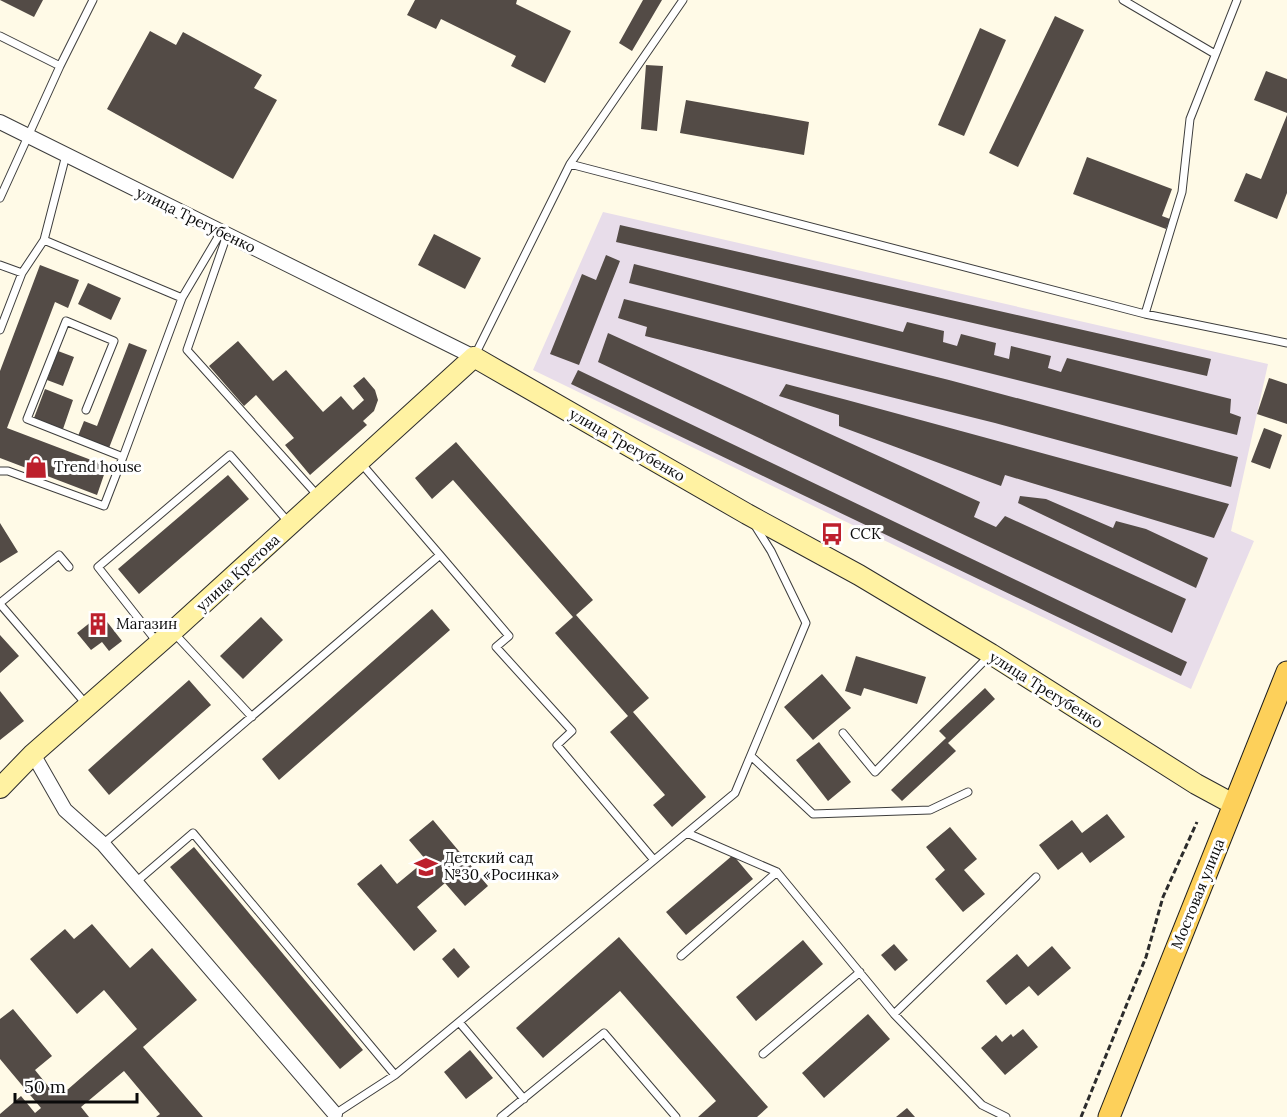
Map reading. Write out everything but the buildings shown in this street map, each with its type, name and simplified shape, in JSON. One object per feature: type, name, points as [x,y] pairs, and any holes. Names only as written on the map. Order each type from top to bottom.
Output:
[{"type":"main road","name":"Мостовая улица","points":[[1109,1117],[1287,672]]},
{"type":"street","name":"улица Трегубенко","points":[[0,122],[474,357],[747,514],[860,575],[1196,784],[1233,804]]},
{"type":"street","name":"улица Кретова","points":[[0,788],[33,754],[166,638],[474,357]]},
{"type":"street","points":[[33,754],[65,810],[103,844],[335,1114]]},
{"type":"lane","points":[[0,198],[30,137],[60,66],[93,0]]},
{"type":"lane","points":[[474,357],[570,164],[683,0]]},
{"type":"lane","points":[[1123,0],[1215,54]]},
{"type":"lane","points":[[1145,314],[1182,192],[1190,119],[1237,0]]},
{"type":"lane","points":[[0,36],[60,66]]},
{"type":"lane","points":[[0,330],[22,273],[44,240],[66,155]]},
{"type":"lane","points":[[570,164],[1145,314],[1287,343]]},
{"type":"lane","points":[[0,471],[8,471],[104,506],[182,298],[224,234]]},
{"type":"lane","points":[[224,234],[187,350],[320,498]]},
{"type":"lane","points":[[44,240],[182,298]]},
{"type":"lane","points":[[0,265],[22,273]]},
{"type":"lane","points":[[86,410],[114,341],[66,321],[27,419],[123,457]]},
{"type":"lane","points":[[252,717],[166,638],[98,567],[230,455],[291,525]]},
{"type":"lane","points":[[360,462],[509,636],[496,647],[572,731],[557,745],[654,860]]},
{"type":"lane","points":[[335,1114],[395,1076],[735,793],[806,622],[771,551],[747,514]]},
{"type":"lane","points":[[69,567],[58,555],[0,603],[87,706]]},
{"type":"lane","points":[[103,844],[440,555]]},
{"type":"lane","points":[[843,734],[874,772],[990,654]]},
{"type":"lane","points":[[751,756],[813,814],[930,810],[968,792]]},
{"type":"lane","points":[[136,882],[193,833],[395,1076]]},
{"type":"lane","points":[[687,833],[777,872],[894,1014],[982,1105],[1006,1117]]},
{"type":"lane","points":[[681,956],[777,872]]},
{"type":"lane","points":[[894,1014],[1036,877]]},
{"type":"lane","points":[[763,1054],[860,972]]},
{"type":"lane","points":[[459,1022],[524,1099]]},
{"type":"lane","points":[[501,1117],[604,1033],[676,1117]]},
{"type":"path","points":[[1081,1117],[1146,957],[1163,897],[1197,822]]},
{"type":"shaded area","points":[[603,212],[1268,364],[1231,531],[1254,541],[1191,689],[533,370]]},
{"type":"place","name":"Trend house","points":[[36,467]]},
{"type":"place","name":"ССК","points":[[832,534]]},
{"type":"place","name":"Магазин","points":[[98,624]]},
{"type":"place","name":"Детский сад №30 «Росинка»","points":[[426,867]]}]
